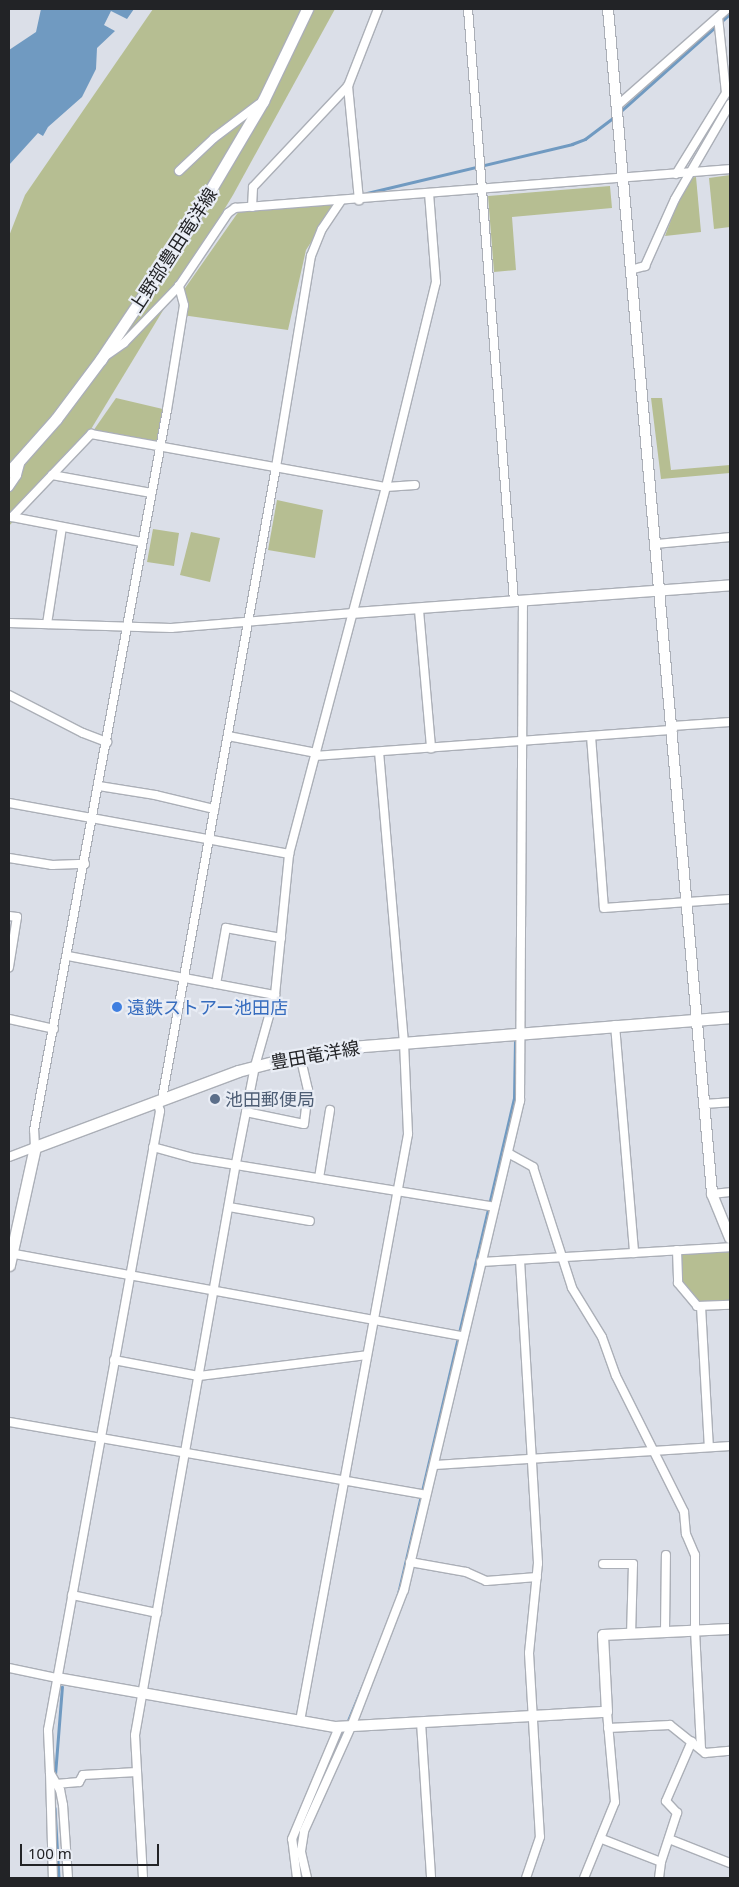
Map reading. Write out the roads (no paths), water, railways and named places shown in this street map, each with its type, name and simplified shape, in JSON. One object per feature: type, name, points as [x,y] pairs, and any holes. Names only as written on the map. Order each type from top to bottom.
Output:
[{"type":"main road","name":"上野部豊田竜洋線","points":[[9,472],[21,460],[101,359],[182,238],[263,102],[307,9]]},
{"type":"main road","name":"豊田竜洋線","points":[[35,1147],[255,1066],[300,1055],[404,1043],[730,1017]]},
{"type":"main road","points":[[10,1257],[35,1147]]},
{"type":"street","points":[[252,207],[253,187],[348,86],[378,9]]},
{"type":"street","points":[[307,1878],[301,1841],[352,1727],[397,1615],[435,1464],[463,1336],[520,1101],[522,1033],[522,741],[519,602],[482,191],[468,9]]},
{"type":"street","points":[[608,9],[630,270],[673,728],[712,1194],[730,1238]]},
{"type":"street","points":[[617,106],[727,9]]},
{"type":"street","points":[[676,174],[726,93],[718,17]]},
{"type":"street","points":[[348,86],[359,200]]},
{"type":"street","points":[[179,171],[214,138],[263,102]]},
{"type":"street","points":[[630,270],[645,266],[690,173],[730,104]]},
{"type":"street","points":[[101,359],[124,343],[179,286],[228,213],[235,208],[482,191],[730,169]]},
{"type":"street","points":[[143,1878],[135,1735],[215,1291],[236,1163],[255,1066],[275,995],[289,854],[354,614],[436,282],[429,194]]},
{"type":"street","points":[[53,1878],[48,1730],[160,1111],[159,1100],[184,978],[276,467],[311,256],[322,229],[341,201]]},
{"type":"street","points":[[9,1157],[35,1147],[34,1130],[68,956],[161,446],[184,305],[179,286]]},
{"type":"street","points":[[142,542],[12,518],[91,434],[386,487],[415,485]]},
{"type":"street","points":[[9,487],[17,476],[21,460]]},
{"type":"street","points":[[52,475],[151,493]]},
{"type":"street","points":[[47,624],[62,527]]},
{"type":"street","points":[[656,544],[730,537]]},
{"type":"street","points":[[9,623],[171,628],[419,610],[730,584]]},
{"type":"street","points":[[419,610],[431,748]]},
{"type":"street","points":[[9,695],[82,733],[107,742]]},
{"type":"street","points":[[228,736],[315,754],[380,753],[591,736],[730,722]]},
{"type":"street","points":[[591,736],[604,908],[730,899]]},
{"type":"street","points":[[300,1721],[372,1319],[408,1134],[404,1043],[380,753]]},
{"type":"street","points":[[99,786],[155,794],[214,809]]},
{"type":"street","points":[[9,804],[289,854]]},
{"type":"street","points":[[9,858],[52,865],[85,864]]},
{"type":"street","points":[[9,916],[17,918],[9,967]]},
{"type":"street","points":[[216,984],[226,928],[280,938]]},
{"type":"street","points":[[68,956],[275,995]]},
{"type":"street","points":[[9,1019],[54,1028]]},
{"type":"street","points":[[614,1026],[634,1253]]},
{"type":"street","points":[[246,1112],[304,1124],[308,1090],[300,1055]]},
{"type":"street","points":[[704,1104],[730,1102]]},
{"type":"street","points":[[319,1178],[330,1110]]},
{"type":"street","points":[[153,1147],[193,1158],[236,1163],[396,1192],[494,1207]]},
{"type":"street","points":[[508,1153],[533,1167],[572,1288],[602,1336],[616,1376],[684,1512],[686,1534],[695,1556],[695,1630],[702,1749]]},
{"type":"street","points":[[712,1194],[730,1192]]},
{"type":"street","points":[[229,1207],[310,1221]]},
{"type":"street","points":[[481,1262],[730,1247]]},
{"type":"street","points":[[677,1250],[678,1283],[697,1306],[730,1305]]},
{"type":"street","points":[[10,1257],[130,1275],[463,1336]]},
{"type":"street","points":[[520,1260],[537,1578],[528,1653],[540,1837],[526,1878]]},
{"type":"street","points":[[701,1306],[709,1448]]},
{"type":"street","points":[[114,1360],[199,1376],[367,1355]]},
{"type":"street","points":[[9,1422],[426,1495]]},
{"type":"street","points":[[435,1464],[730,1446]]},
{"type":"street","points":[[665,1632],[666,1555]]},
{"type":"street","points":[[410,1562],[466,1572],[486,1582],[537,1578]]},
{"type":"street","points":[[603,1564],[633,1564],[631,1634]]},
{"type":"street","points":[[72,1595],[157,1613]]},
{"type":"street","points":[[584,1878],[602,1839],[615,1802],[608,1728],[603,1635],[730,1629]]},
{"type":"street","points":[[9,1668],[339,1727],[607,1712]]},
{"type":"street","points":[[422,1722],[431,1878]]},
{"type":"street","points":[[608,1728],[670,1725],[705,1753],[730,1751]]},
{"type":"street","points":[[297,1878],[292,1839],[339,1727]]},
{"type":"street","points":[[659,1878],[661,1862],[678,1813],[666,1801],[692,1741]]},
{"type":"street","points":[[56,1784],[79,1782],[83,1775],[137,1772]]},
{"type":"street","points":[[50,1773],[63,1805],[68,1878]]},
{"type":"street","points":[[602,1839],[661,1862]]},
{"type":"street","points":[[669,1839],[730,1863]]},
{"type":"water","points":[[41,9],[134,9],[127,19],[111,11],[104,25],[115,31],[97,48],[96,69],[82,97],[48,127],[43,136],[38,133],[9,165],[9,50],[36,32]]},
{"type":"waterway","points":[[621,111],[730,14]]},
{"type":"waterway","points":[[367,193],[572,144],[585,139],[615,116]]},
{"type":"waterway","points":[[397,1598],[514,1098],[515,1040]]},
{"type":"waterway","points":[[347,1723],[364,1682]]},
{"type":"waterway","points":[[55,1775],[62,1687]]},
{"type":"waterway","points":[[315,1794],[343,1730]]},
{"type":"waterway","points":[[55,1808],[59,1878]]},
{"type":"waterway","points":[[296,1845],[298,1833]]},
{"type":"waterway","points":[[299,1865],[302,1878]]},
{"type":"place","name":"遠鉄ストアー池田店","points":[[117,1007]]},
{"type":"place","name":"池田郵便局","points":[[215,1099]]}]
